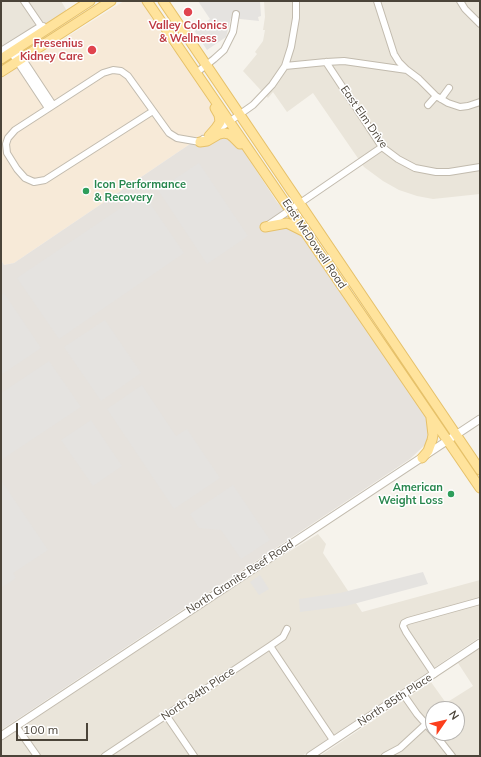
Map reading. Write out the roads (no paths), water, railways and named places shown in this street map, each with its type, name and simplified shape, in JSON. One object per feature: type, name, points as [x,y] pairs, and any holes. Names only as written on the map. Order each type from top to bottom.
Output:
[{"type":"main road","points":[[1,59],[14,51],[44,27],[90,1]]},
{"type":"main road","points":[[1,72],[111,1]]},
{"type":"main road","name":"East McDowell Road","points":[[147,1],[480,488]]},
{"type":"main road","name":"East McDowell Road","points":[[163,1],[480,470]]},
{"type":"main road","points":[[206,87],[207,96],[218,112],[220,119],[218,126],[208,136]]},
{"type":"main road","points":[[200,142],[208,141],[219,134],[229,134],[267,176]]},
{"type":"main road","points":[[265,227],[287,223],[306,232]]},
{"type":"main road","points":[[372,330],[381,324]]},
{"type":"main road","points":[[422,458],[428,451],[432,440],[433,435],[431,416]]},
{"type":"street","points":[[1,51],[44,27],[24,1]]},
{"type":"street","points":[[153,111],[46,180],[34,182],[21,175],[8,156],[6,149],[8,138],[20,126],[106,72],[113,70],[121,71],[128,76],[169,133],[174,137],[200,142],[253,105],[262,96],[285,66],[291,47],[296,18],[296,1]]},
{"type":"street","points":[[376,1],[394,54],[407,70],[438,97],[454,106],[468,106],[480,102]]},
{"type":"street","points":[[460,1],[465,9],[480,24]]},
{"type":"street","points":[[196,73],[220,54],[233,32],[236,14]]},
{"type":"street","points":[[14,51],[50,106]]},
{"type":"street","points":[[388,67],[394,54]]},
{"type":"street","points":[[285,66],[344,61],[407,70]]},
{"type":"street","name":"East Elm Drive","points":[[326,62],[382,147],[398,159],[407,164],[426,170],[449,172],[480,167]]},
{"type":"street","points":[[428,105],[448,88]]},
{"type":"street","points":[[265,227],[382,147]]},
{"type":"street","name":"North Granite Reef Road","points":[[1,736],[480,419]]},
{"type":"street","points":[[434,674],[406,632],[403,626],[404,623],[480,601]]},
{"type":"street","name":"North 84th Place","points":[[105,756],[283,637],[287,629]]},
{"type":"street","name":"North 85th Place","points":[[310,756],[480,643]]},
{"type":"street","points":[[270,646],[333,740]]},
{"type":"street","points":[[403,694],[425,723]]},
{"type":"street","points":[[166,715],[194,756]]},
{"type":"street","points":[[385,756],[400,748],[425,725]]},
{"type":"street","points":[[16,726],[37,756]]},
{"type":"street","points":[[441,741],[452,756]]},
{"type":"place","name":"Valley Colonics & Wellness","points":[[188,12]]},
{"type":"place","name":"Fresenius Kidney Care","points":[[92,50]]},
{"type":"place","name":"Icon Performance & Recovery","points":[[86,191]]},
{"type":"place","name":"American Weight Loss","points":[[451,494]]}]
